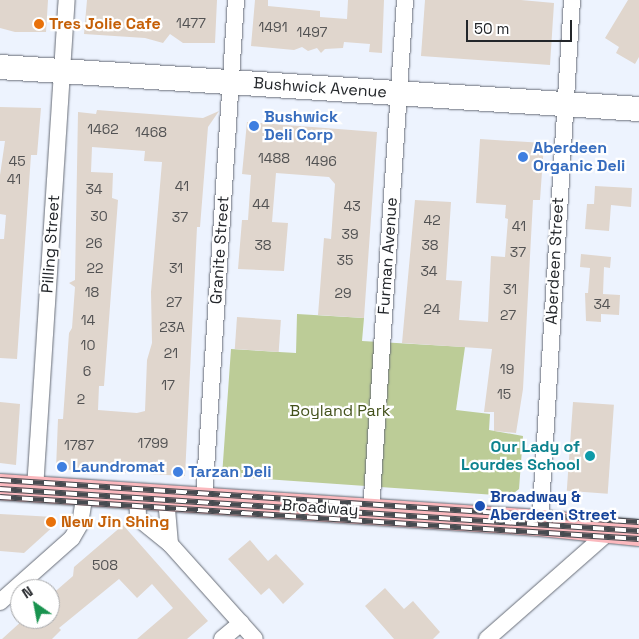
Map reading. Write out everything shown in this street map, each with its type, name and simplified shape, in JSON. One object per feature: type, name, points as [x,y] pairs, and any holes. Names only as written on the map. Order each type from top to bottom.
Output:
[{"type":"main road","name":"Bushwick Avenue","points":[[0,67],[639,109]]},
{"type":"main road","name":"Broadway","points":[[0,487],[540,523],[639,533]]},
{"type":"street","name":"Pilling Street","points":[[35,489],[67,0]]},
{"type":"street","name":"Granite Street","points":[[204,500],[236,0]]},
{"type":"street","name":"Furman Avenue","points":[[371,512],[405,0]]},
{"type":"street","name":"Aberdeen Street","points":[[540,523],[563,104],[572,0]]},
{"type":"street","points":[[0,602],[72,538],[80,524],[85,493]]},
{"type":"street","points":[[137,496],[138,518],[170,544],[256,639]]},
{"type":"street","points":[[166,498],[170,544]]},
{"type":"street","points":[[487,639],[611,530]]},
{"type":"street","points":[[222,639],[241,623]]},
{"type":"green space","name":"Boyland Park","points":[[297,314],[364,318],[362,341],[465,347],[456,410],[490,414],[489,430],[523,436],[519,489],[510,496],[222,476],[231,349],[296,353]]},
{"type":"building","points":[[0,0],[48,0],[46,32],[15,32],[0,28]]},
{"type":"building","points":[[87,0],[217,0],[215,43],[183,43],[170,34],[163,43],[145,38],[84,34]]},
{"type":"building","points":[[255,0],[268,0],[268,6],[320,11],[320,17],[347,19],[348,0],[384,0],[382,53],[369,52],[370,44],[344,42],[343,48],[325,49],[321,53],[317,48],[308,51],[302,47],[294,50],[251,46]]},
{"type":"building","points":[[425,0],[521,0],[554,3],[550,65],[421,56]]},
{"type":"building","points":[[628,0],[639,0],[639,57],[635,64],[616,53],[619,47],[605,38]]},
{"type":"building","points":[[0,107],[41,108],[37,155],[31,155],[17,359],[0,358],[0,239],[4,239],[6,215],[0,214],[0,175],[5,141],[0,141]]},
{"type":"building","points":[[97,110],[203,118],[219,111],[208,127],[200,227],[197,227],[185,476],[56,469],[58,419],[63,419],[69,333],[72,328],[75,287],[69,283],[75,280],[78,112],[96,114]],"holes":[[[92,147],[145,151],[144,161],[162,162],[151,292],[152,343],[147,360],[145,411],[137,413],[98,410],[99,386],[104,386],[118,200],[112,198],[113,173],[91,172]]]},
{"type":"building","points":[[247,122],[377,132],[364,318],[318,315],[324,238],[331,239],[335,184],[329,177],[276,173],[272,222],[288,223],[284,271],[238,269],[242,220],[248,220],[251,175],[242,174]]},
{"type":"building","points":[[480,139],[544,143],[540,200],[533,200],[523,389],[516,433],[494,431],[494,412],[484,412],[492,349],[402,343],[415,200],[451,202],[446,280],[462,281],[459,320],[488,322],[491,256],[505,257],[508,219],[505,218],[506,205],[476,203]]},
{"type":"building","points":[[595,186],[632,188],[631,207],[611,205],[609,231],[585,229],[587,204],[594,204]]},
{"type":"building","points":[[581,254],[611,257],[610,268],[604,267],[603,294],[620,295],[619,315],[601,314],[601,322],[586,321],[585,293],[588,293],[590,268],[580,267]]},
{"type":"building","points":[[237,317],[281,320],[279,352],[235,349]]},
{"type":"building","points":[[0,402],[20,404],[16,465],[0,463]]},
{"type":"building","name":"Our Lady of Lourdes School","points":[[573,402],[614,405],[608,494],[567,491]]},
{"type":"building","points":[[0,514],[54,517],[56,524],[24,553],[0,551]]},
{"type":"building","points":[[123,525],[208,621],[187,639],[137,639],[173,608],[152,584],[137,598],[119,579],[60,627],[60,587],[73,576],[74,567]]},
{"type":"building","points":[[250,540],[268,561],[276,554],[304,584],[283,604],[269,588],[261,595],[228,559]]},
{"type":"building","points":[[385,588],[404,609],[413,601],[440,632],[433,639],[394,639],[365,606]]},
{"type":"building","points":[[13,629],[61,630],[52,639],[2,639]]},
{"type":"railway","points":[[0,480],[639,522]]},
{"type":"railway","points":[[0,489],[639,531]]},
{"type":"railway","points":[[0,497],[639,539]]},
{"type":"place","name":"Tres Jolie Cafe","points":[[39,24]]},
{"type":"place","name":"Bushwick Deli Corp","points":[[254,126]]},
{"type":"place","name":"Aberdeen Organic Deli","points":[[523,157]]},
{"type":"place","name":"Our Lady of Lourdes School","points":[[590,456]]},
{"type":"place","name":"Laundromat","points":[[62,467]]},
{"type":"place","name":"Tarzan Deli","points":[[178,472]]},
{"type":"place","name":"Broadway & Aberdeen Street","points":[[480,506]]},
{"type":"place","name":"New Jin Shing","points":[[51,522]]}]
